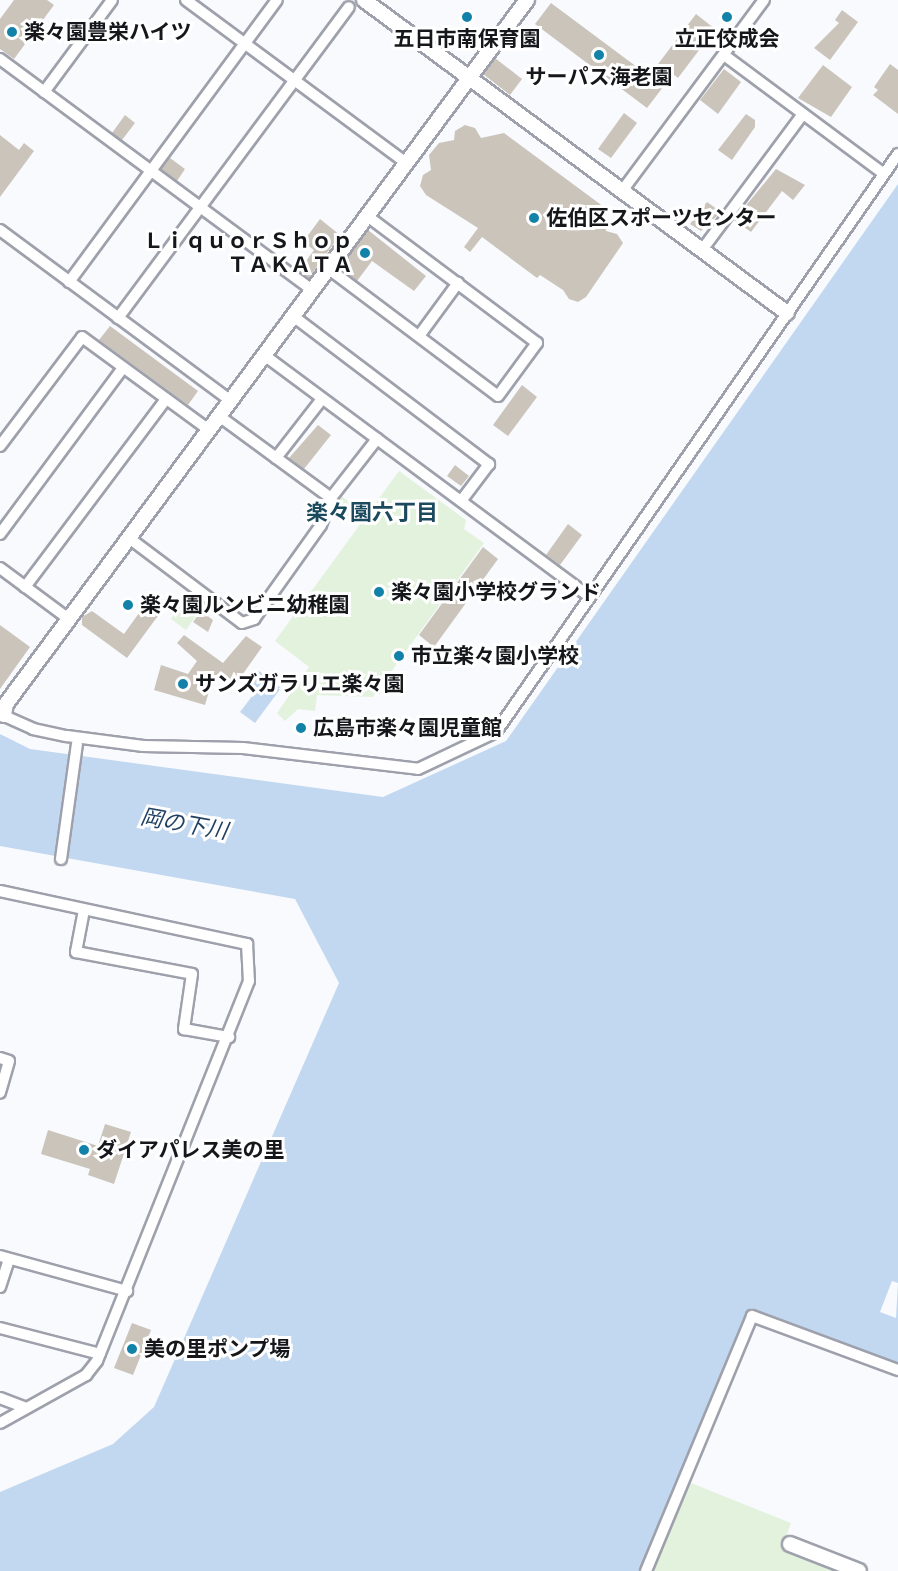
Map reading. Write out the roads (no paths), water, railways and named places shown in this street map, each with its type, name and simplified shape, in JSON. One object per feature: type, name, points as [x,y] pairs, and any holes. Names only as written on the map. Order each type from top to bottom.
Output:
[{"type":"street","points":[[44,92],[112,0]]},
{"type":"street","points":[[186,0],[406,163]]},
{"type":"street","points":[[69,282],[277,0]]},
{"type":"street","points":[[364,0],[786,312]]},
{"type":"street","points":[[527,0],[6,704],[2,715],[33,729],[143,746],[243,748],[418,769],[496,732],[898,154]]},
{"type":"street","points":[[622,191],[764,0]]},
{"type":"street","points":[[118,318],[349,7]]},
{"type":"street","points":[[724,55],[884,174]]},
{"type":"street","points":[[0,59],[312,290]]},
{"type":"street","points":[[702,249],[803,114]]},
{"type":"street","points":[[329,268],[498,396],[518,370],[537,343],[367,216]]},
{"type":"street","points":[[0,230],[231,401]]},
{"type":"street","points":[[419,336],[458,283]]},
{"type":"street","points":[[293,316],[489,464],[461,501]]},
{"type":"street","points":[[0,446],[82,337],[209,430]]},
{"type":"street","points":[[264,356],[590,597]]},
{"type":"street","points":[[0,534],[123,368]]},
{"type":"street","points":[[25,587],[166,399]]},
{"type":"street","points":[[276,458],[322,399]]},
{"type":"street","points":[[219,416],[331,498]]},
{"type":"street","points":[[129,538],[242,623],[254,619],[321,525],[331,498],[377,439]]},
{"type":"street","points":[[0,568],[69,619]]},
{"type":"street","points":[[61,859],[77,744]]},
{"type":"street","points":[[0,891],[247,944],[249,981],[229,1037],[100,1354],[86,1375],[0,1423]]},
{"type":"street","points":[[84,910],[76,952],[192,974],[184,1029],[229,1037]]},
{"type":"street","points":[[0,1058],[9,1061],[0,1093]]},
{"type":"street","points":[[0,1287],[4,1257],[127,1291]]},
{"type":"street","points":[[646,1571],[752,1316],[898,1370]]},
{"type":"street","points":[[0,1328],[100,1354]]},
{"type":"street","points":[[0,1398],[26,1408]]},
{"type":"street","points":[[790,1544],[859,1571]]},
{"type":"water","name":"岡の下川","points":[[898,184],[898,1364],[751,1308],[643,1571],[0,1571],[0,1492],[113,1444],[154,1407],[339,983],[295,899],[0,846],[0,734],[30,749],[383,797],[506,741]]},
{"type":"water","points":[[259,671],[281,688],[255,723],[240,712],[256,691],[249,685]]},
{"type":"place","name":"五日市南保育園","points":[[467,17]]},
{"type":"place","name":"立正佼成会","points":[[727,17]]},
{"type":"place","name":"楽々園豊栄ハイツ","points":[[12,32]]},
{"type":"place","name":"サーパス海老園","points":[[599,55]]},
{"type":"place","name":"佐伯区スポーツセンター","points":[[534,218]]},
{"type":"place","name":"ＬｉｑｕｏｒＳｈｏｐ ＴＡＫＡＴＡ","points":[[365,253]]},
{"type":"place","name":"楽々園小学校グランド","points":[[379,592]]},
{"type":"place","name":"楽々園ルンビニ幼稚園","points":[[128,605]]},
{"type":"place","name":"市立楽々園小学校","points":[[399,656]]},
{"type":"place","name":"サンズガラリエ楽々園","points":[[183,684]]},
{"type":"place","name":"広島市楽々園児童館","points":[[301,728]]},
{"type":"place","name":"ダイアパレス美の里","points":[[84,1150]]},
{"type":"place","name":"美の里ポンプ場","points":[[132,1349]]},
{"type":"district","name":"楽々園六丁目","points":[[372,513]]}]
